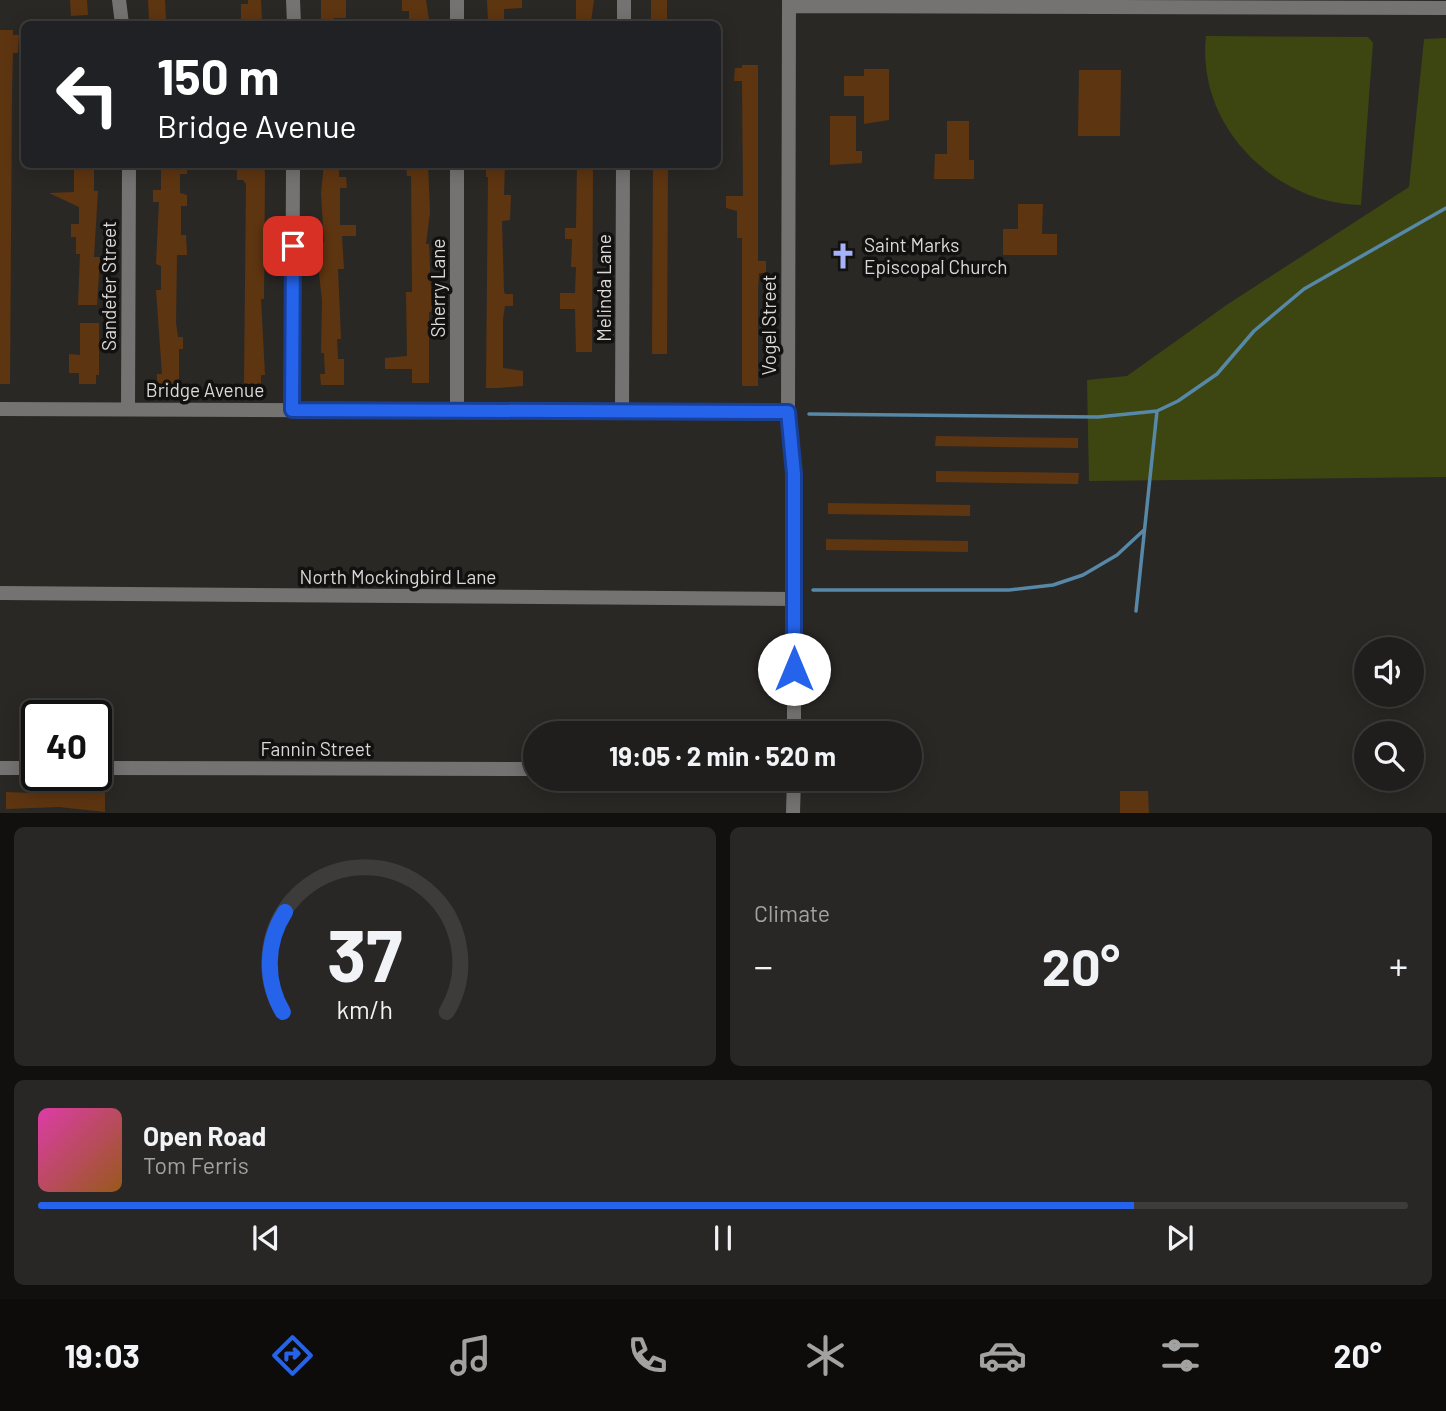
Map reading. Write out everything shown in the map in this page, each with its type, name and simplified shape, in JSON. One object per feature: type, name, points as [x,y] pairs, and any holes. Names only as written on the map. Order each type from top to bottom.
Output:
[{"type":"street","points":[[119,0],[122,21]]},
{"type":"street","points":[[293,0],[294,21]]},
{"type":"street","points":[[457,0],[457,21]]},
{"type":"street","points":[[624,0],[624,21]]},
{"type":"street","points":[[789,3],[1439,6]]},
{"type":"street","name":"Vogel Street","points":[[789,3],[788,412],[794,474],[794,721]]},
{"type":"street","name":"Sandefer Street","points":[[128,408],[129,168]]},
{"type":"street","points":[[292,410],[293,168]]},
{"type":"street","name":"Sherry Lane","points":[[457,168],[457,411]]},
{"type":"street","name":"Melinda Lane","points":[[622,411],[624,168]]},
{"type":"street","name":"Bridge Avenue","points":[[0,409],[788,412]]},
{"type":"street","name":"North Mockingbird Lane","points":[[0,593],[795,600]]},
{"type":"street","points":[[0,768],[21,768]]},
{"type":"street","name":"Fannin Street","points":[[112,768],[523,769]]},
{"type":"street","points":[[793,791],[793,813]]},
{"type":"green space","points":[[1206,36],[1368,37],[1373,43],[1361,205],[1329,201],[1298,190],[1271,174],[1247,153],[1227,128],[1214,100],[1206,69]]},
{"type":"green space","points":[[1446,38],[1446,477],[1089,481],[1087,380],[1127,376],[1228,304],[1409,187],[1424,39]]},
{"type":"building","points":[[70,0],[87,0],[88,15],[71,16]]},
{"type":"building","points":[[148,0],[165,0],[166,19],[149,20]]},
{"type":"building","points":[[248,0],[261,0],[262,21],[241,21],[241,4],[248,4]]},
{"type":"building","points":[[321,0],[346,0],[346,18],[321,21]]},
{"type":"building","points":[[402,0],[426,0],[429,20],[409,20],[409,11],[402,11]]},
{"type":"building","points":[[487,0],[522,0],[522,8],[504,9],[504,21],[488,21]]},
{"type":"building","points":[[576,0],[594,0],[591,21],[576,21]]},
{"type":"building","points":[[651,0],[667,0],[667,21],[651,21]]},
{"type":"building","points":[[0,30],[13,30],[13,35],[19,35],[18,53],[13,53],[12,90],[10,384],[0,384]]},
{"type":"building","points":[[742,65],[758,65],[758,261],[766,261],[766,273],[759,273],[758,386],[742,386],[742,238],[737,238],[737,211],[726,208],[726,196],[743,196],[742,81],[734,81],[735,68],[742,68]]},
{"type":"building","points":[[864,69],[889,69],[889,120],[864,124],[864,96],[844,96],[844,76],[864,76]]},
{"type":"building","points":[[1079,70],[1121,70],[1120,136],[1078,136]]},
{"type":"building","points":[[830,116],[856,116],[856,151],[862,151],[862,163],[830,165]]},
{"type":"building","points":[[947,121],[969,121],[969,160],[974,160],[974,179],[934,179],[935,154],[947,154]]},
{"type":"building","points":[[74,168],[94,168],[94,191],[98,191],[94,257],[100,257],[97,305],[78,305],[80,254],[76,254],[76,237],[71,237],[71,224],[79,224],[79,207],[49,193],[74,192]]},
{"type":"building","points":[[161,168],[187,168],[187,174],[180,174],[180,193],[187,195],[187,206],[181,206],[181,235],[186,235],[187,255],[177,255],[176,323],[178,337],[183,337],[183,349],[179,349],[179,384],[157,384],[157,374],[162,374],[156,290],[161,290],[161,266],[156,264],[159,202],[153,202],[153,190],[161,190]]},
{"type":"building","points":[[237,168],[264,168],[264,299],[261,299],[265,375],[261,375],[261,384],[244,384],[246,184],[243,180],[237,180]]},
{"type":"building","points":[[324,168],[339,168],[339,177],[346,177],[347,188],[340,188],[340,225],[356,225],[356,236],[342,236],[344,269],[338,269],[341,339],[337,339],[338,359],[344,359],[344,385],[321,385],[320,374],[325,374],[324,353],[321,353],[322,301],[318,264],[320,242],[324,242],[321,193]]},
{"type":"building","points":[[406,168],[428,168],[430,212],[426,244],[429,244],[432,312],[429,312],[429,383],[412,383],[412,369],[385,369],[385,358],[407,356],[406,292],[412,292],[411,176],[407,176]]},
{"type":"building","points":[[486,168],[505,168],[504,195],[511,195],[510,220],[502,221],[504,291],[505,294],[513,294],[513,306],[505,306],[503,319],[503,368],[523,371],[523,386],[486,388]]},
{"type":"building","points":[[577,168],[592,168],[592,352],[576,352],[575,309],[560,309],[560,293],[575,293],[576,267],[571,267],[572,239],[565,239],[565,228],[576,228]]},
{"type":"building","points":[[653,168],[668,168],[667,354],[652,354]]},
{"type":"building","points":[[1018,204],[1043,204],[1042,234],[1057,234],[1057,255],[1003,255],[1003,229],[1018,229]]},
{"type":"building","points":[[80,323],[99,323],[99,375],[96,375],[96,384],[79,384],[79,373],[69,373],[69,354],[80,355]]},
{"type":"building","points":[[936,436],[1078,438],[1078,448],[935,446]]},
{"type":"building","points":[[936,471],[1079,473],[1078,484],[936,482]]},
{"type":"building","points":[[828,503],[970,505],[970,516],[828,514]]},
{"type":"building","points":[[826,539],[968,541],[968,552],[826,550]]},
{"type":"building","points":[[1120,791],[1148,791],[1149,813],[1120,813]]},
{"type":"building","points":[[6,792],[105,793],[105,812],[59,807],[6,809]]},
{"type":"waterway","points":[[809,414],[1098,417],[1157,411],[1178,401],[1217,374],[1254,331],[1304,289],[1446,208]]},
{"type":"waterway","points":[[1136,611],[1157,411]]},
{"type":"waterway","points":[[813,590],[1009,590],[1053,585],[1083,575],[1117,555],[1144,530]]},
{"type":"place","name":"Saint Marks Episcopal Church","points":[[843,256]]},
{"type":"route","points":[[293,246],[292,410],[788,412],[794,474],[794,669]]}]
